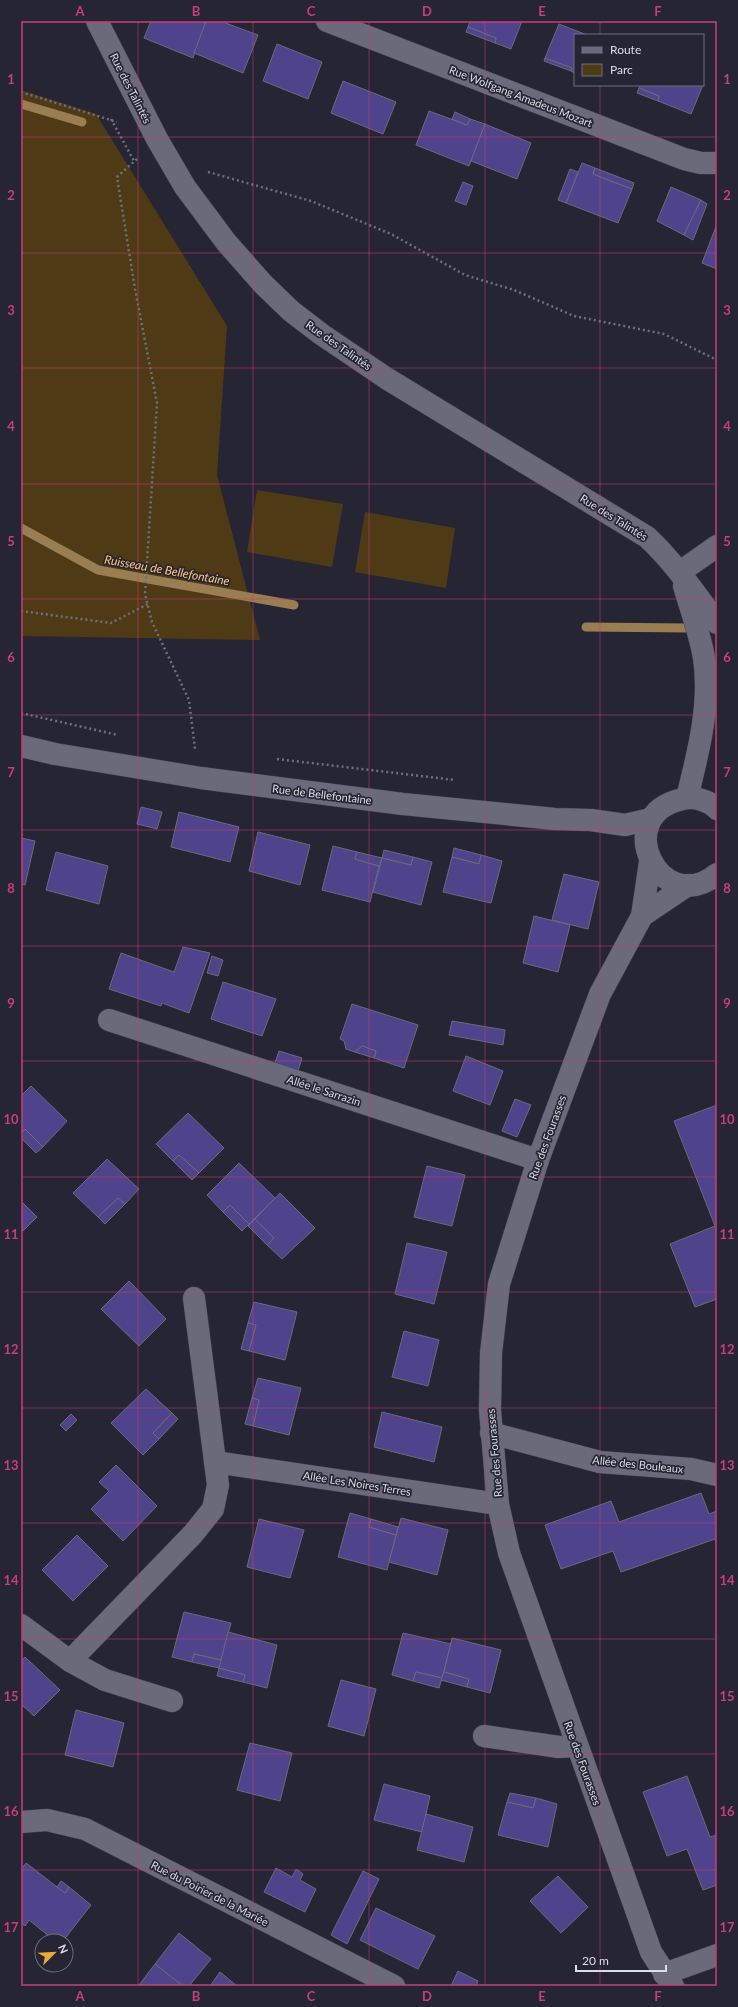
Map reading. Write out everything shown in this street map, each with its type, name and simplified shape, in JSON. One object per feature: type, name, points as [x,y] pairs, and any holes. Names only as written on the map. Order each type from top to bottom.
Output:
[{"type":"street","name":"Rue des Talintés","points":[[97,21],[157,139],[185,187],[226,242],[263,284],[291,311],[321,334],[386,378],[647,537],[664,553],[680,572],[717,623]]},
{"type":"street","name":"Rue Wolfgang Amadeus Mozart","points":[[327,21],[684,159],[700,163],[717,163]]},
{"type":"street","points":[[680,572],[717,546]]},
{"type":"street","name":"Rue des Talintés","points":[[680,572],[699,639],[705,674],[703,734],[687,798]]},
{"type":"street","name":"Rue de Bellefontaine","points":[[21,746],[55,754],[201,778],[337,796],[547,819],[591,820],[625,825],[651,819]]},
{"type":"street","points":[[642,916],[648,857],[647,830],[651,819],[661,808],[673,801],[687,798],[701,800],[717,809]]},
{"type":"street","points":[[625,825],[648,857],[666,878],[677,883],[701,884]]},
{"type":"street","points":[[642,916],[711,879],[717,874]]},
{"type":"street","name":"Rue des Fourasses","points":[[642,916],[600,994],[538,1160],[499,1284],[491,1353],[491,1433],[498,1504],[509,1553],[651,1952],[668,1980]]},
{"type":"street","name":"Allée le Sarrazin","points":[[109,1020],[538,1160]]},
{"type":"street","points":[[70,1661],[193,1534],[213,1509],[218,1485],[194,1298]]},
{"type":"street","name":"Allée des Bouleaux","points":[[491,1433],[600,1462],[691,1470],[717,1475]]},
{"type":"street","name":"Allée Les Noires Terres","points":[[215,1462],[498,1504]]},
{"type":"street","points":[[21,1625],[70,1661],[105,1680],[172,1701]]},
{"type":"street","points":[[484,1736],[559,1747],[577,1746]]},
{"type":"street","name":"Rue du Poirier de la Mariée","points":[[21,1822],[48,1820],[85,1829],[394,1986]]},
{"type":"street","points":[[668,1980],[717,1955]]},
{"type":"path","points":[[21,92],[111,119],[157,139],[117,177],[135,289],[157,403],[145,594],[152,622],[189,700],[196,750],[188,749]]},
{"type":"path","points":[[111,119],[134,161]]},
{"type":"path","points":[[203,170],[311,201],[391,234],[465,275],[514,290],[574,316],[664,334],[717,360]]},
{"type":"path","points":[[21,611],[111,623],[148,604]]},
{"type":"path","points":[[21,714],[122,736]]},
{"type":"path","points":[[272,758],[459,780]]},
{"type":"green space","points":[[21,90],[96,114],[227,326],[217,475],[260,640],[21,636]]},
{"type":"green space","points":[[257,490],[343,504],[332,567],[247,552]]},
{"type":"green space","points":[[365,512],[455,528],[446,588],[355,572]]},
{"type":"building","points":[[151,21],[206,21],[193,58],[144,38]]},
{"type":"building","points":[[206,21],[220,21],[258,35],[243,73],[194,53]]},
{"type":"building","points":[[470,21],[522,21],[511,49],[495,43],[496,38],[468,27]]},
{"type":"building","points":[[559,24],[584,34],[574,34],[574,72],[571,71],[572,68],[545,58]]},
{"type":"building","points":[[468,27],[496,38],[495,43],[466,32]]},
{"type":"building","points":[[277,44],[322,62],[308,99],[263,81]]},
{"type":"building","points":[[545,58],[572,68],[571,71],[544,61]]},
{"type":"building","points":[[343,81],[396,102],[383,134],[331,113]]},
{"type":"building","points":[[640,86],[703,86],[691,114],[658,101],[659,96],[639,88]]},
{"type":"building","points":[[639,88],[659,96],[658,101],[637,93]]},
{"type":"building","points":[[429,111],[467,125],[470,119],[485,124],[469,166],[416,145]]},
{"type":"building","points":[[455,112],[470,119],[467,125],[452,119]]},
{"type":"building","points":[[485,124],[531,143],[517,179],[471,161]]},
{"type":"building","points":[[582,163],[595,168],[593,174],[632,189],[618,223],[566,203]]},
{"type":"building","points":[[595,168],[634,183],[632,189],[593,174]]},
{"type":"building","points":[[570,169],[578,172],[566,203],[558,200]]},
{"type":"building","points":[[463,182],[473,186],[466,205],[455,201]]},
{"type":"building","points":[[671,187],[701,200],[684,235],[657,221]]},
{"type":"building","points":[[701,200],[707,204],[693,240],[684,235]]},
{"type":"building","points":[[717,224],[717,269],[702,263]]},
{"type":"building","points":[[141,807],[162,812],[157,829],[137,824]]},
{"type":"building","points":[[179,812],[239,827],[230,862],[171,847]]},
{"type":"building","points":[[258,832],[310,845],[300,885],[249,871]]},
{"type":"building","points":[[21,838],[35,841],[25,885],[21,884]]},
{"type":"building","points":[[333,846],[357,852],[355,859],[379,866],[370,902],[322,890]]},
{"type":"building","points":[[454,848],[481,855],[479,864],[452,857]]},
{"type":"building","points":[[384,850],[413,857],[411,865],[382,858]]},
{"type":"building","points":[[56,852],[108,866],[99,904],[46,890]]},
{"type":"building","points":[[357,852],[382,858],[379,866],[355,859]]},
{"type":"building","points":[[481,855],[502,861],[491,903],[443,892],[452,857],[479,864]]},
{"type":"building","points":[[413,857],[432,862],[421,905],[373,892],[382,858],[411,865]]},
{"type":"building","points":[[564,874],[599,882],[588,929],[552,920]]},
{"type":"building","points":[[534,916],[570,925],[558,972],[523,963]]},
{"type":"building","points":[[183,947],[210,953],[189,1013],[162,1003],[161,1006],[109,989],[121,953],[174,972]]},
{"type":"building","points":[[212,956],[223,960],[218,976],[207,973]]},
{"type":"building","points":[[223,982],[276,999],[262,1036],[211,1019]]},
{"type":"building","points":[[352,1004],[418,1025],[404,1068],[374,1058],[376,1051],[362,1046],[355,1052],[346,1049],[344,1041],[340,1039]]},
{"type":"building","points":[[452,1021],[505,1030],[503,1045],[449,1035]]},
{"type":"building","points":[[362,1046],[376,1051],[374,1058],[355,1052]]},
{"type":"building","points":[[279,1051],[302,1058],[298,1071],[275,1063]]},
{"type":"building","points":[[466,1056],[503,1071],[490,1105],[453,1091]]},
{"type":"building","points":[[31,1086],[67,1121],[43,1147],[25,1129],[21,1133],[21,1096]]},
{"type":"building","points":[[515,1099],[531,1105],[517,1137],[502,1131]]},
{"type":"building","points":[[717,1105],[717,1299],[695,1307],[670,1244],[715,1226],[674,1121]]},
{"type":"building","points":[[188,1113],[224,1148],[199,1173],[179,1155],[173,1161],[156,1144]]},
{"type":"building","points":[[25,1129],[43,1147],[36,1153],[21,1138],[21,1133]]},
{"type":"building","points":[[179,1155],[199,1173],[192,1180],[173,1161]]},
{"type":"building","points":[[107,1159],[139,1189],[125,1204],[118,1198],[98,1217],[73,1193]]},
{"type":"building","points":[[239,1163],[275,1198],[249,1224],[230,1205],[223,1212],[207,1195]]},
{"type":"building","points":[[427,1166],[465,1175],[452,1226],[414,1217]]},
{"type":"building","points":[[280,1193],[315,1228],[282,1259],[267,1245],[274,1238],[255,1219]]},
{"type":"building","points":[[118,1198],[125,1204],[105,1224],[98,1217]]},
{"type":"building","points":[[21,1201],[37,1217],[21,1233]]},
{"type":"building","points":[[230,1205],[249,1224],[242,1231],[223,1212]]},
{"type":"building","points":[[255,1219],[274,1238],[267,1245],[248,1226]]},
{"type":"building","points":[[407,1243],[447,1252],[434,1304],[395,1294]]},
{"type":"building","points":[[129,1281],[166,1319],[139,1346],[101,1309]]},
{"type":"building","points":[[254,1302],[297,1312],[285,1360],[249,1351],[256,1325],[248,1323]]},
{"type":"building","points":[[248,1323],[256,1325],[249,1351],[241,1349]]},
{"type":"building","points":[[404,1331],[439,1340],[428,1386],[392,1377]]},
{"type":"building","points":[[258,1378],[301,1388],[289,1435],[253,1426],[259,1400],[252,1398]]},
{"type":"building","points":[[146,1389],[172,1413],[153,1433],[159,1439],[143,1455],[111,1423]]},
{"type":"building","points":[[252,1398],[259,1400],[253,1426],[245,1424]]},
{"type":"building","points":[[382,1412],[442,1427],[434,1462],[374,1447]]},
{"type":"building","points":[[172,1413],[178,1419],[159,1439],[153,1433]]},
{"type":"building","points":[[71,1414],[77,1420],[66,1431],[60,1425]]},
{"type":"building","points":[[116,1465],[157,1506],[123,1541],[91,1509],[109,1491],[99,1482]]},
{"type":"building","points":[[701,1493],[709,1514],[717,1511],[717,1546],[715,1539],[621,1572],[613,1551],[561,1569],[545,1525],[611,1501],[619,1522]]},
{"type":"building","points":[[350,1513],[371,1519],[369,1527],[396,1535],[387,1570],[338,1557]]},
{"type":"building","points":[[401,1518],[448,1530],[437,1575],[389,1562]]},
{"type":"building","points":[[259,1519],[304,1530],[290,1578],[247,1567]]},
{"type":"building","points":[[371,1519],[398,1527],[396,1535],[369,1527]]},
{"type":"building","points":[[77,1535],[108,1566],[73,1601],[42,1570]]},
{"type":"building","points":[[184,1612],[231,1623],[221,1660],[194,1654],[192,1662],[172,1657]]},
{"type":"building","points":[[228,1632],[277,1645],[267,1688],[243,1682],[245,1675],[219,1668]]},
{"type":"building","points":[[403,1633],[451,1644],[442,1678],[416,1672],[413,1681],[392,1675]]},
{"type":"building","points":[[452,1638],[501,1650],[490,1693],[467,1687],[469,1679],[444,1672]]},
{"type":"building","points":[[194,1654],[221,1660],[219,1668],[192,1662]]},
{"type":"building","points":[[25,1657],[60,1690],[34,1716],[21,1704],[21,1661]]},
{"type":"building","points":[[219,1668],[245,1675],[243,1682],[217,1676]]},
{"type":"building","points":[[416,1672],[442,1678],[439,1688],[413,1681]]},
{"type":"building","points":[[444,1672],[469,1679],[467,1687],[441,1680]]},
{"type":"building","points":[[341,1680],[376,1689],[364,1736],[328,1726]]},
{"type":"building","points":[[76,1710],[124,1723],[113,1767],[65,1755]]},
{"type":"building","points":[[250,1743],[292,1753],[280,1801],[237,1790]]},
{"type":"building","points":[[687,1776],[710,1837],[717,1835],[717,1885],[703,1890],[687,1849],[667,1856],[643,1792]]},
{"type":"building","points":[[384,1784],[430,1796],[422,1832],[374,1820]]},
{"type":"building","points":[[510,1793],[536,1798],[533,1808],[507,1802]]},
{"type":"building","points":[[536,1798],[557,1804],[548,1847],[498,1835],[507,1802],[533,1808]]},
{"type":"building","points":[[426,1814],[473,1827],[464,1862],[417,1850]]},
{"type":"building","points":[[26,1863],[65,1893],[69,1887],[91,1905],[69,1933],[45,1933],[29,1920],[25,1926],[21,1923],[21,1870]]},
{"type":"building","points":[[276,1868],[292,1877],[296,1869],[303,1874],[300,1880],[316,1889],[305,1912],[264,1892]]},
{"type":"building","points":[[363,1871],[379,1879],[347,1944],[331,1935]]},
{"type":"building","points":[[558,1876],[588,1907],[561,1933],[530,1901]]},
{"type":"building","points":[[61,1881],[69,1887],[65,1893],[57,1887]]},
{"type":"building","points":[[376,1908],[435,1936],[418,1969],[360,1940]]},
{"type":"building","points":[[179,1933],[211,1959],[189,1986],[183,1986],[155,1964]]},
{"type":"building","points":[[155,1964],[183,1986],[139,1985]]},
{"type":"building","points":[[458,1971],[478,1981],[476,1986],[451,1986]]},
{"type":"building","points":[[220,1972],[237,1986],[210,1986]]},
{"type":"waterway","name":"Ruisseau de Bellefontaine","points":[[21,104],[82,122]]},
{"type":"waterway","name":"Ruisseau de Bellefontaine","points":[[21,528],[98,570],[294,605]]},
{"type":"waterway","name":"Ruisseau de Bellefontaine","points":[[586,627],[689,628]]}]
